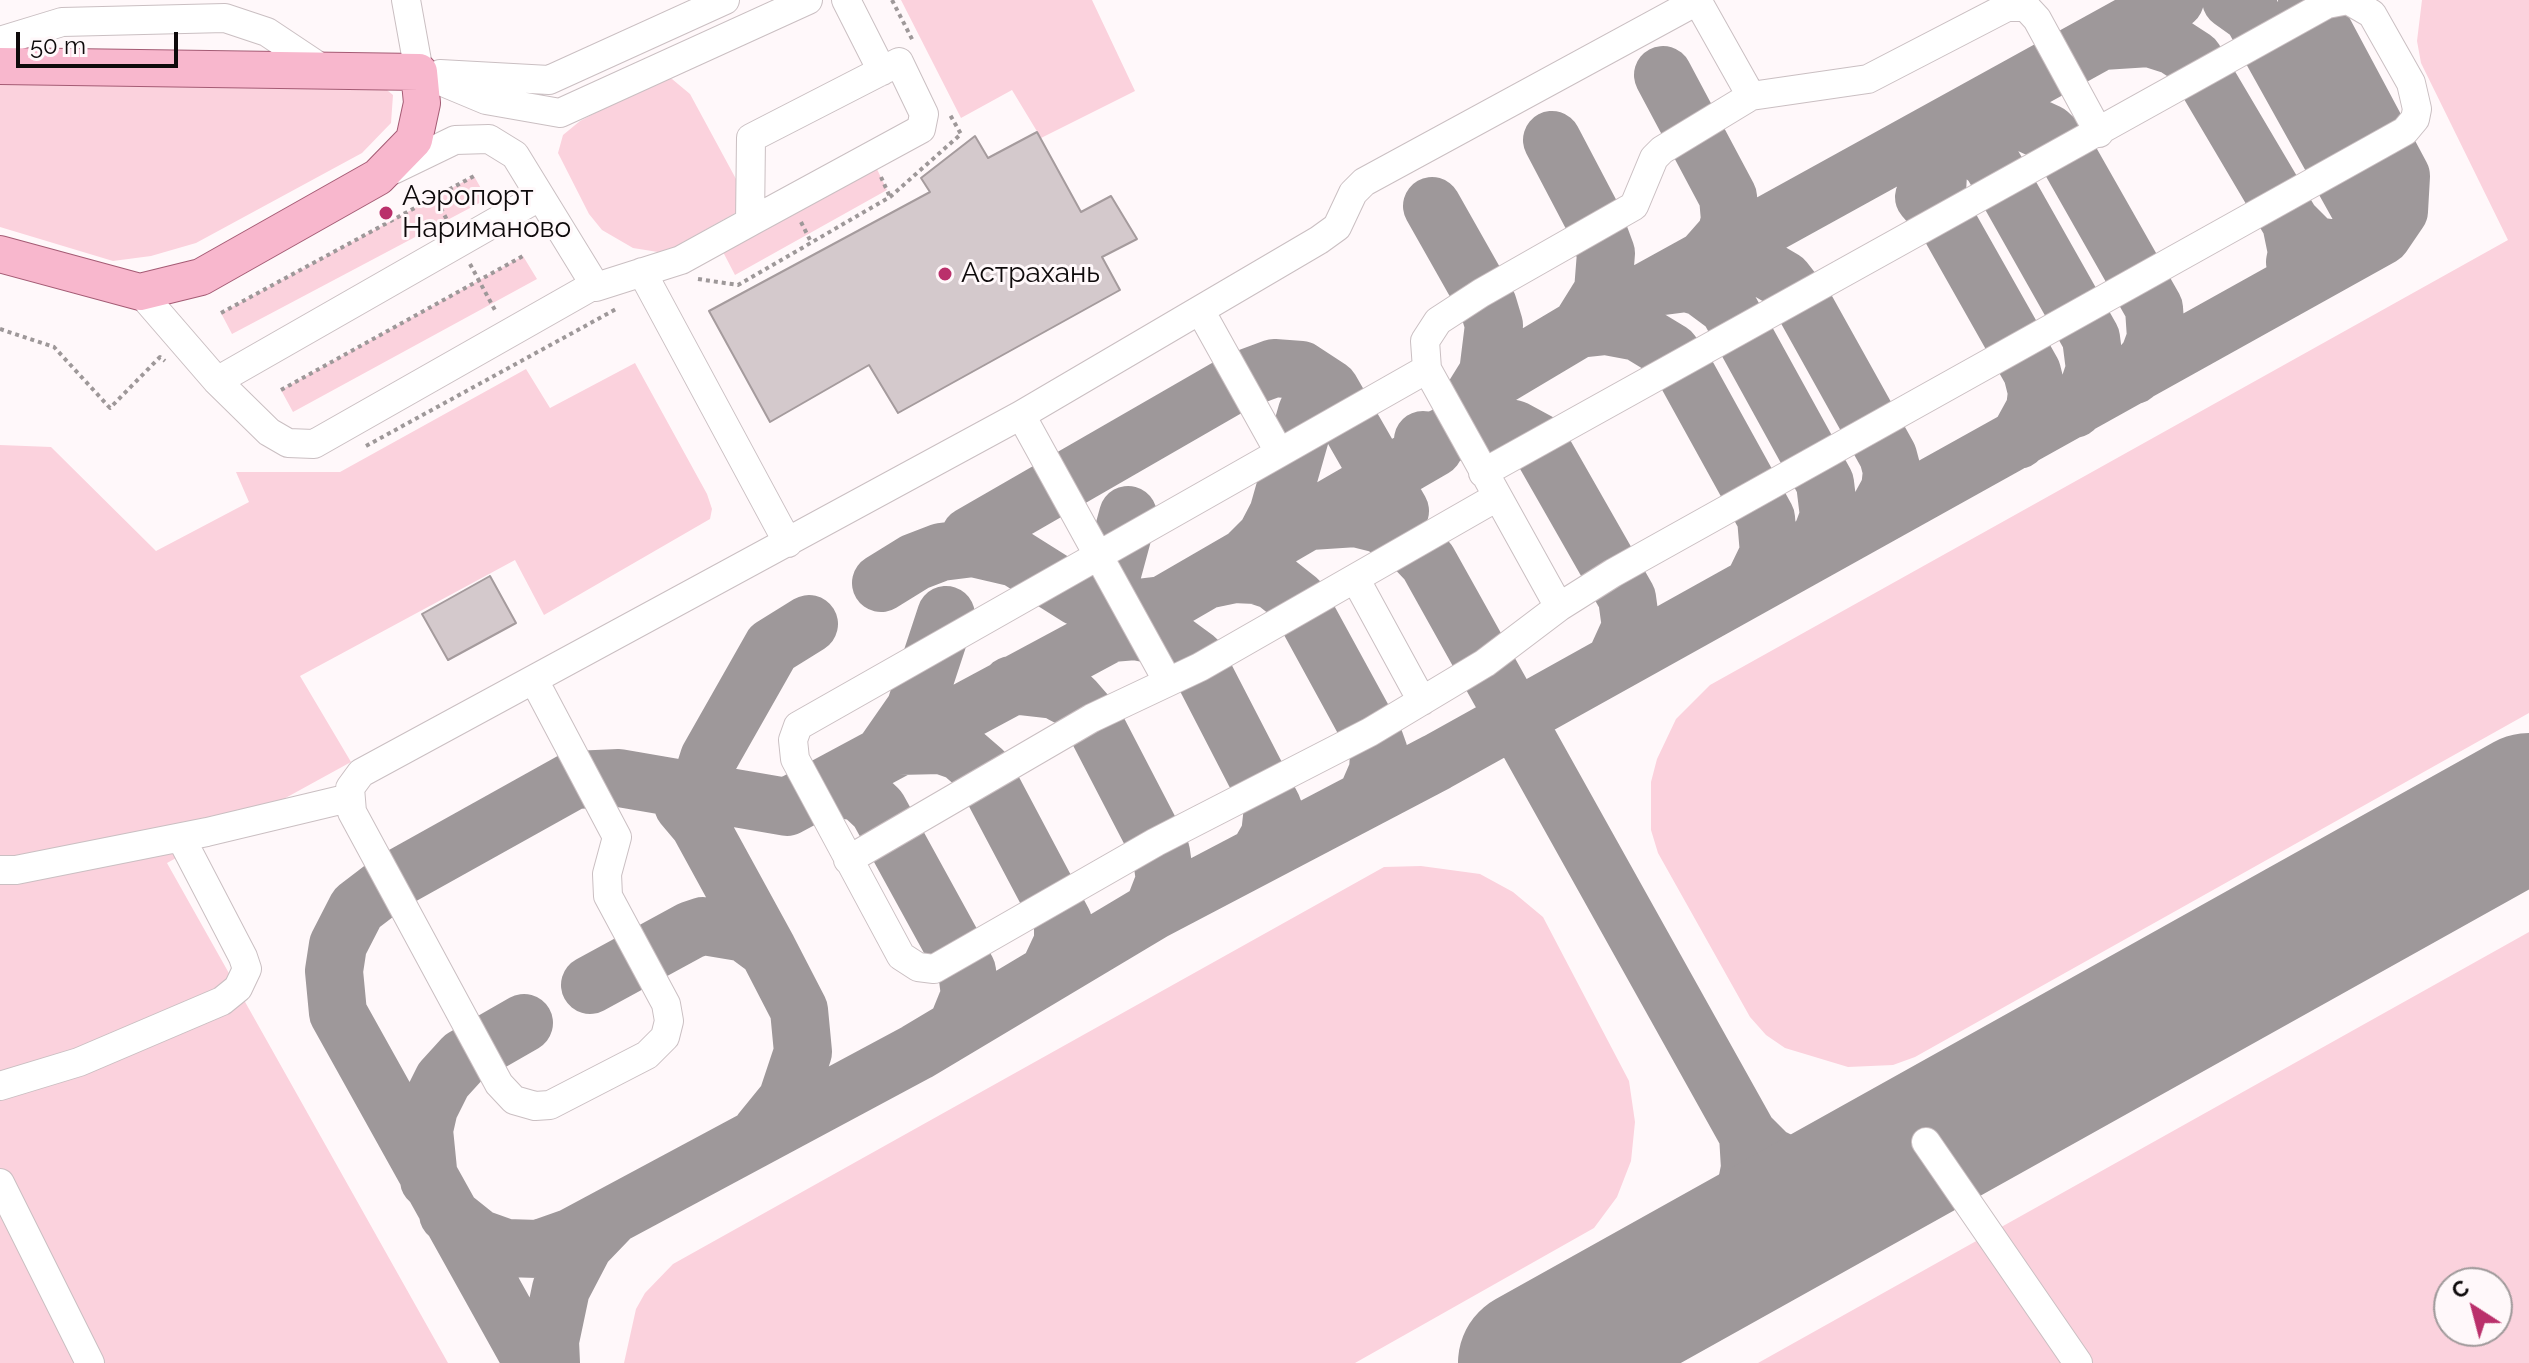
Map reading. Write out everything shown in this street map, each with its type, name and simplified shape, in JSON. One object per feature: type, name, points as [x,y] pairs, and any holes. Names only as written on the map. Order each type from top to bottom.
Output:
[{"type":"main road","points":[[0,66],[419,72],[420,123],[414,140],[378,177],[201,277],[140,292],[0,254]]},
{"type":"street","points":[[406,0],[419,72]]},
{"type":"street","points":[[419,72],[549,80],[725,0]]},
{"type":"street","points":[[419,72],[486,100],[560,113],[808,0]]},
{"type":"street","points":[[846,0],[882,71]]},
{"type":"street","points":[[534,680],[617,837],[607,874],[608,896],[669,1014],[665,1037],[647,1055],[550,1105],[524,1104],[508,1095],[352,812],[349,798],[353,782],[361,773],[1021,415],[1337,227],[1353,193],[1364,182],[1697,0],[1751,96]]},
{"type":"street","points":[[848,860],[1092,718],[1168,682],[1356,580],[1490,485],[2327,4],[2348,0],[2372,14],[2411,83],[2417,109],[2415,119],[2405,131],[1753,493],[1559,607],[1485,663],[1370,732],[1053,898],[934,969],[918,967],[901,956],[848,860],[795,759],[793,740],[798,726],[923,652],[1101,555],[1427,369]]},
{"type":"street","points":[[1559,607],[1427,369],[1425,341],[1438,321],[1634,206],[1654,158],[1662,150],[1751,96],[1868,79],[2007,7],[2026,7],[2037,19],[2099,133]]},
{"type":"street","points":[[0,41],[62,22],[225,18],[267,32],[324,70]]},
{"type":"street","points":[[378,177],[455,140],[489,139],[515,155],[596,287],[647,280],[921,129],[924,114],[899,62],[751,138],[750,222]]},
{"type":"street","points":[[217,381],[539,197]]},
{"type":"street","points":[[647,280],[788,543]]},
{"type":"street","points":[[140,292],[217,381],[269,432],[288,443],[314,444],[594,285]]},
{"type":"street","points":[[1200,310],[1279,452]]},
{"type":"street","points":[[1021,415],[1101,555],[1168,682]]},
{"type":"street","points":[[1356,580],[1422,701]]},
{"type":"street","points":[[0,870],[181,838],[349,798]]},
{"type":"street","points":[[0,1086],[79,1062],[222,1001],[238,988],[247,969],[243,957],[181,838]]},
{"type":"street","points":[[1926,1142],[2078,1363]]},
{"type":"street","points":[[0,1183],[90,1363]]},
{"type":"path","points":[[692,278],[738,285],[890,197],[961,134],[954,122]]},
{"type":"path","points":[[955,140],[960,148]]},
{"type":"path","points":[[926,165],[930,171]]},
{"type":"path","points":[[435,197],[474,176]]},
{"type":"path","points":[[281,390],[523,256]]},
{"type":"path","points":[[362,447],[647,280]]},
{"type":"path","points":[[0,329],[54,347],[110,408],[160,357],[171,367]]},
{"type":"shaded area","points":[[901,0],[1092,0],[1135,91],[1041,138],[1012,90],[961,118]]},
{"type":"shaded area","points":[[2422,0],[2529,0],[2529,713],[1915,1057],[1893,1065],[1848,1067],[1785,1048],[1766,1035],[1750,1017],[1658,853],[1651,830],[1651,782],[1657,759],[1676,719],[1710,685],[2508,240],[2421,63],[2417,41]]},
{"type":"shaded area","points":[[662,78],[672,79],[690,94],[742,190],[737,212],[664,253],[633,248],[602,230],[589,214],[558,153],[563,135],[580,121]]},
{"type":"shaded area","points":[[0,80],[376,81],[393,95],[391,123],[362,153],[196,243],[151,256],[113,261],[0,227]]},
{"type":"shaded area","points":[[875,165],[887,190],[735,275],[722,250]]},
{"type":"shaded area","points":[[474,176],[487,199],[232,334],[221,313]]},
{"type":"shaded area","points":[[523,256],[537,279],[293,412],[281,390]]},
{"type":"shaded area","points":[[635,363],[707,494],[712,509],[710,519],[544,615],[515,560],[300,676],[351,762],[167,863],[448,1363],[0,1363],[0,445],[51,447],[156,551],[249,502],[236,472],[340,472],[526,369],[550,408]]},
{"type":"shaded area","points":[[1421,866],[1480,874],[1513,892],[1543,917],[1629,1081],[1635,1122],[1631,1161],[1617,1197],[1594,1228],[1355,1363],[624,1363],[636,1309],[645,1293],[673,1264],[1384,867]]},
{"type":"shaded area","points":[[2529,932],[2529,1363],[1758,1363]]},
{"type":"building","name":"Астрахань","points":[[1037,132],[1081,212],[1111,196],[1137,239],[1102,257],[1120,290],[898,413],[869,365],[770,422],[709,311],[930,192],[921,178],[975,136],[988,158]]},
{"type":"building","points":[[490,576],[516,623],[448,660],[422,614]]},
{"type":"taxiway","points":[[1481,387],[1575,331],[2175,0]]},
{"type":"taxiway","points":[[2231,0],[2252,15],[2364,216],[2355,251],[2314,246],[2291,223]]},
{"type":"taxiway","points":[[448,1214],[478,1238],[506,1248],[538,1249],[572,1237],[917,1052],[1153,911],[1437,762],[2382,236],[2399,211],[2401,176],[2307,0]]},
{"type":"taxiway","points":[[2102,41],[2149,38],[2174,46],[2194,59],[2291,223],[2297,252],[2295,262]]},
{"type":"taxiway","points":[[1663,75],[1728,197],[1730,220],[1726,235],[1704,260]]},
{"type":"taxiway","points":[[1950,227],[1937,193],[1938,173],[1944,148],[1967,116],[2009,115],[2048,133],[2062,146],[2154,308],[2156,338],[2149,357],[2134,375]]},
{"type":"taxiway","points":[[1921,141],[1950,138],[1970,144],[1991,162],[2004,184],[2091,338],[2095,369],[2088,390],[2074,409]]},
{"type":"taxiway","points":[[1552,140],[1593,218],[1606,253],[1603,291],[1580,328]]},
{"type":"taxiway","points":[[1924,197],[1950,227],[2032,372],[2037,392],[2035,409],[2018,440]]},
{"type":"taxiway","points":[[1432,206],[1488,305],[1494,325],[1488,373],[1470,402]]},
{"type":"taxiway","points":[[1704,260],[1739,260],[1767,270],[1784,280],[1805,307],[1888,456],[1892,471],[1890,489],[1868,522]]},
{"type":"taxiway","points":[[1655,287],[1686,283],[1701,287],[1728,307],[1825,483],[1829,516],[1822,535],[1805,556]]},
{"type":"taxiway","points":[[1578,329],[1606,326],[1638,332],[1671,352],[1687,375],[1766,518],[1769,553],[1754,584]]},
{"type":"taxiway","points":[[967,548],[970,536],[1239,381],[1274,368],[1301,370],[1330,389],[1400,511]]},
{"type":"taxiway","points":[[1248,555],[1266,537],[1278,514],[1307,412]]},
{"type":"taxiway","points":[[1423,440],[1433,442],[1463,427],[1486,423],[1514,429],[1538,442],[1627,598],[1631,627],[1616,660]]},
{"type":"taxiway","points":[[533,1363],[338,1013],[334,971],[338,945],[357,908],[391,882],[574,780],[619,778],[787,807],[1163,605],[1434,448]]},
{"type":"taxiway","points":[[1105,600],[1128,515]]},
{"type":"taxiway","points":[[1310,521],[1356,518],[1380,524],[1411,544],[1428,562],[1748,1135],[1750,1168],[1741,1213],[1719,1249],[1680,1280]]},
{"type":"taxiway","points":[[881,583],[915,562],[941,552],[973,548],[1016,558],[1078,597],[1103,606],[1121,610],[1163,605]]},
{"type":"taxiway","points":[[1210,579],[1234,574],[1256,575],[1274,581],[1298,600],[1374,739],[1379,753],[1378,771],[1368,794]]},
{"type":"taxiway","points":[[883,755],[915,709],[946,615]]},
{"type":"taxiway","points":[[705,835],[702,780],[709,758],[772,647],[809,624]]},
{"type":"taxiway","points":[[1111,633],[1135,631],[1166,637],[1196,659],[1273,808],[1270,835],[1258,856]]},
{"type":"taxiway","points":[[1011,685],[1055,690],[1074,700],[1094,723],[1161,852],[1165,880],[1153,911]]},
{"type":"taxiway","points":[[898,746],[941,745],[961,752],[983,771],[1063,922],[1063,942],[1049,972]]},
{"type":"taxiway","points":[[825,787],[860,792],[878,809],[967,971],[970,995],[957,1027]]},
{"type":"taxiway","points":[[683,805],[699,824],[768,950]]},
{"type":"taxiway","points":[[590,985],[703,926],[745,933],[768,950],[799,1010],[803,1052],[787,1100],[761,1132]]},
{"type":"taxiway","points":[[429,1180],[424,1130],[429,1108],[443,1080],[463,1058],[524,1023]]},
{"type":"taxiway","points":[[1748,1135],[1769,1156],[1793,1168],[1822,1174],[1876,1171]]},
{"type":"taxiway","points":[[551,1363],[550,1341],[561,1289],[584,1245],[609,1219]]},
{"type":"runway","points":[[1531,1363],[2529,806]]},
{"type":"place","name":"Аэропорт Нариманово","points":[[386,213]]},
{"type":"place","name":"Астрахань","points":[[945,274]]}]
